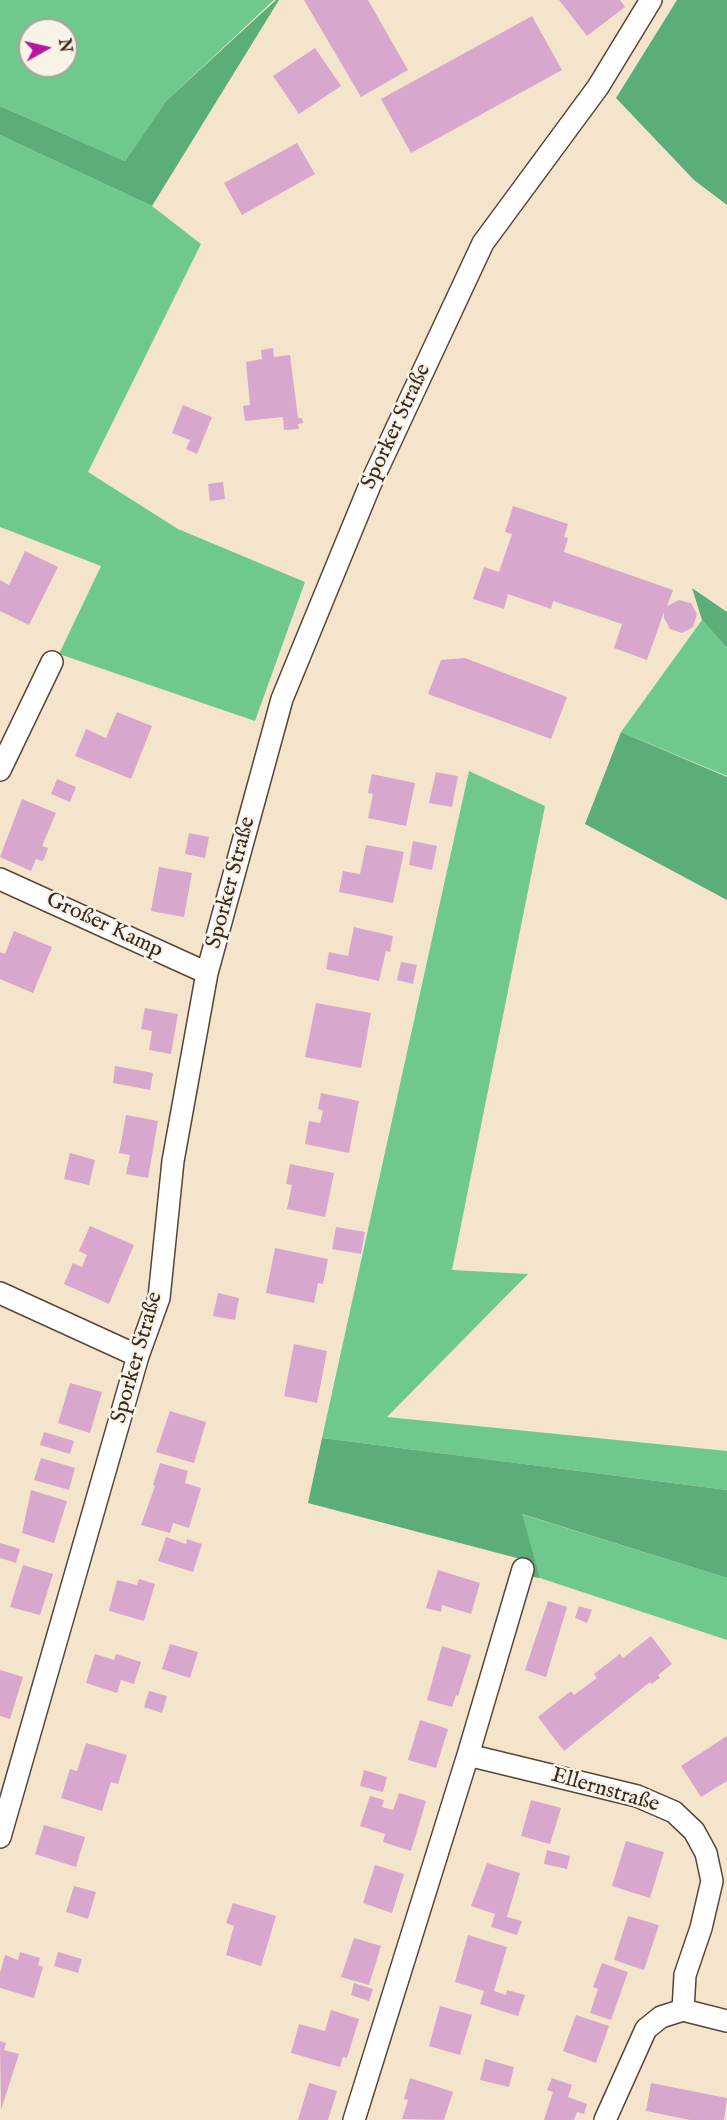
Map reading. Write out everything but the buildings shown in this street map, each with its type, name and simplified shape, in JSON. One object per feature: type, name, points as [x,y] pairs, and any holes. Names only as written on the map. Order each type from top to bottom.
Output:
[{"type":"street","name":"Sporker Straße","points":[[0,1837],[138,1356],[159,1298],[172,1161],[207,973],[282,699],[370,485],[483,243],[598,87],[651,0]]},
{"type":"street","points":[[0,770],[52,662]]},
{"type":"street","name":"Großer Kamp","points":[[0,879],[207,973]]},
{"type":"street","points":[[0,1293],[138,1356]]},
{"type":"street","points":[[354,2120],[468,1755],[523,1569]]},
{"type":"street","name":"Ellernstraße","points":[[468,1755],[636,1796],[674,1812],[694,1831],[706,1853],[712,1881],[701,1928],[685,1975],[682,2010]]},
{"type":"street","points":[[605,2120],[646,2029],[661,2018],[682,2010],[727,2021]]},
{"type":"green space","points":[[0,0],[274,0],[166,101],[125,161],[0,106]]},
{"type":"green space","points":[[276,0],[279,0],[152,206],[0,135],[0,106],[125,161],[166,101]]},
{"type":"green space","points":[[677,0],[727,0],[727,205],[694,180],[616,98]]},
{"type":"green space","points":[[0,135],[152,206],[201,244],[88,472],[178,529],[305,582],[255,721],[59,654],[101,566],[0,527]]},
{"type":"green space","points":[[692,588],[727,612],[727,648],[702,620]]},
{"type":"green space","points":[[702,620],[727,648],[727,776],[621,732]]},
{"type":"green space","points":[[621,732],[727,777],[727,900],[585,824]]},
{"type":"green space","points":[[469,771],[545,806],[452,1270],[528,1274],[387,1417],[727,1451],[727,1490],[322,1438]]},
{"type":"green space","points":[[322,1438],[727,1490],[727,1578],[522,1514],[540,1578],[533,1577],[532,1562],[308,1503]]},
{"type":"green space","points":[[521,1514],[727,1578],[727,1640],[540,1578]]}]
